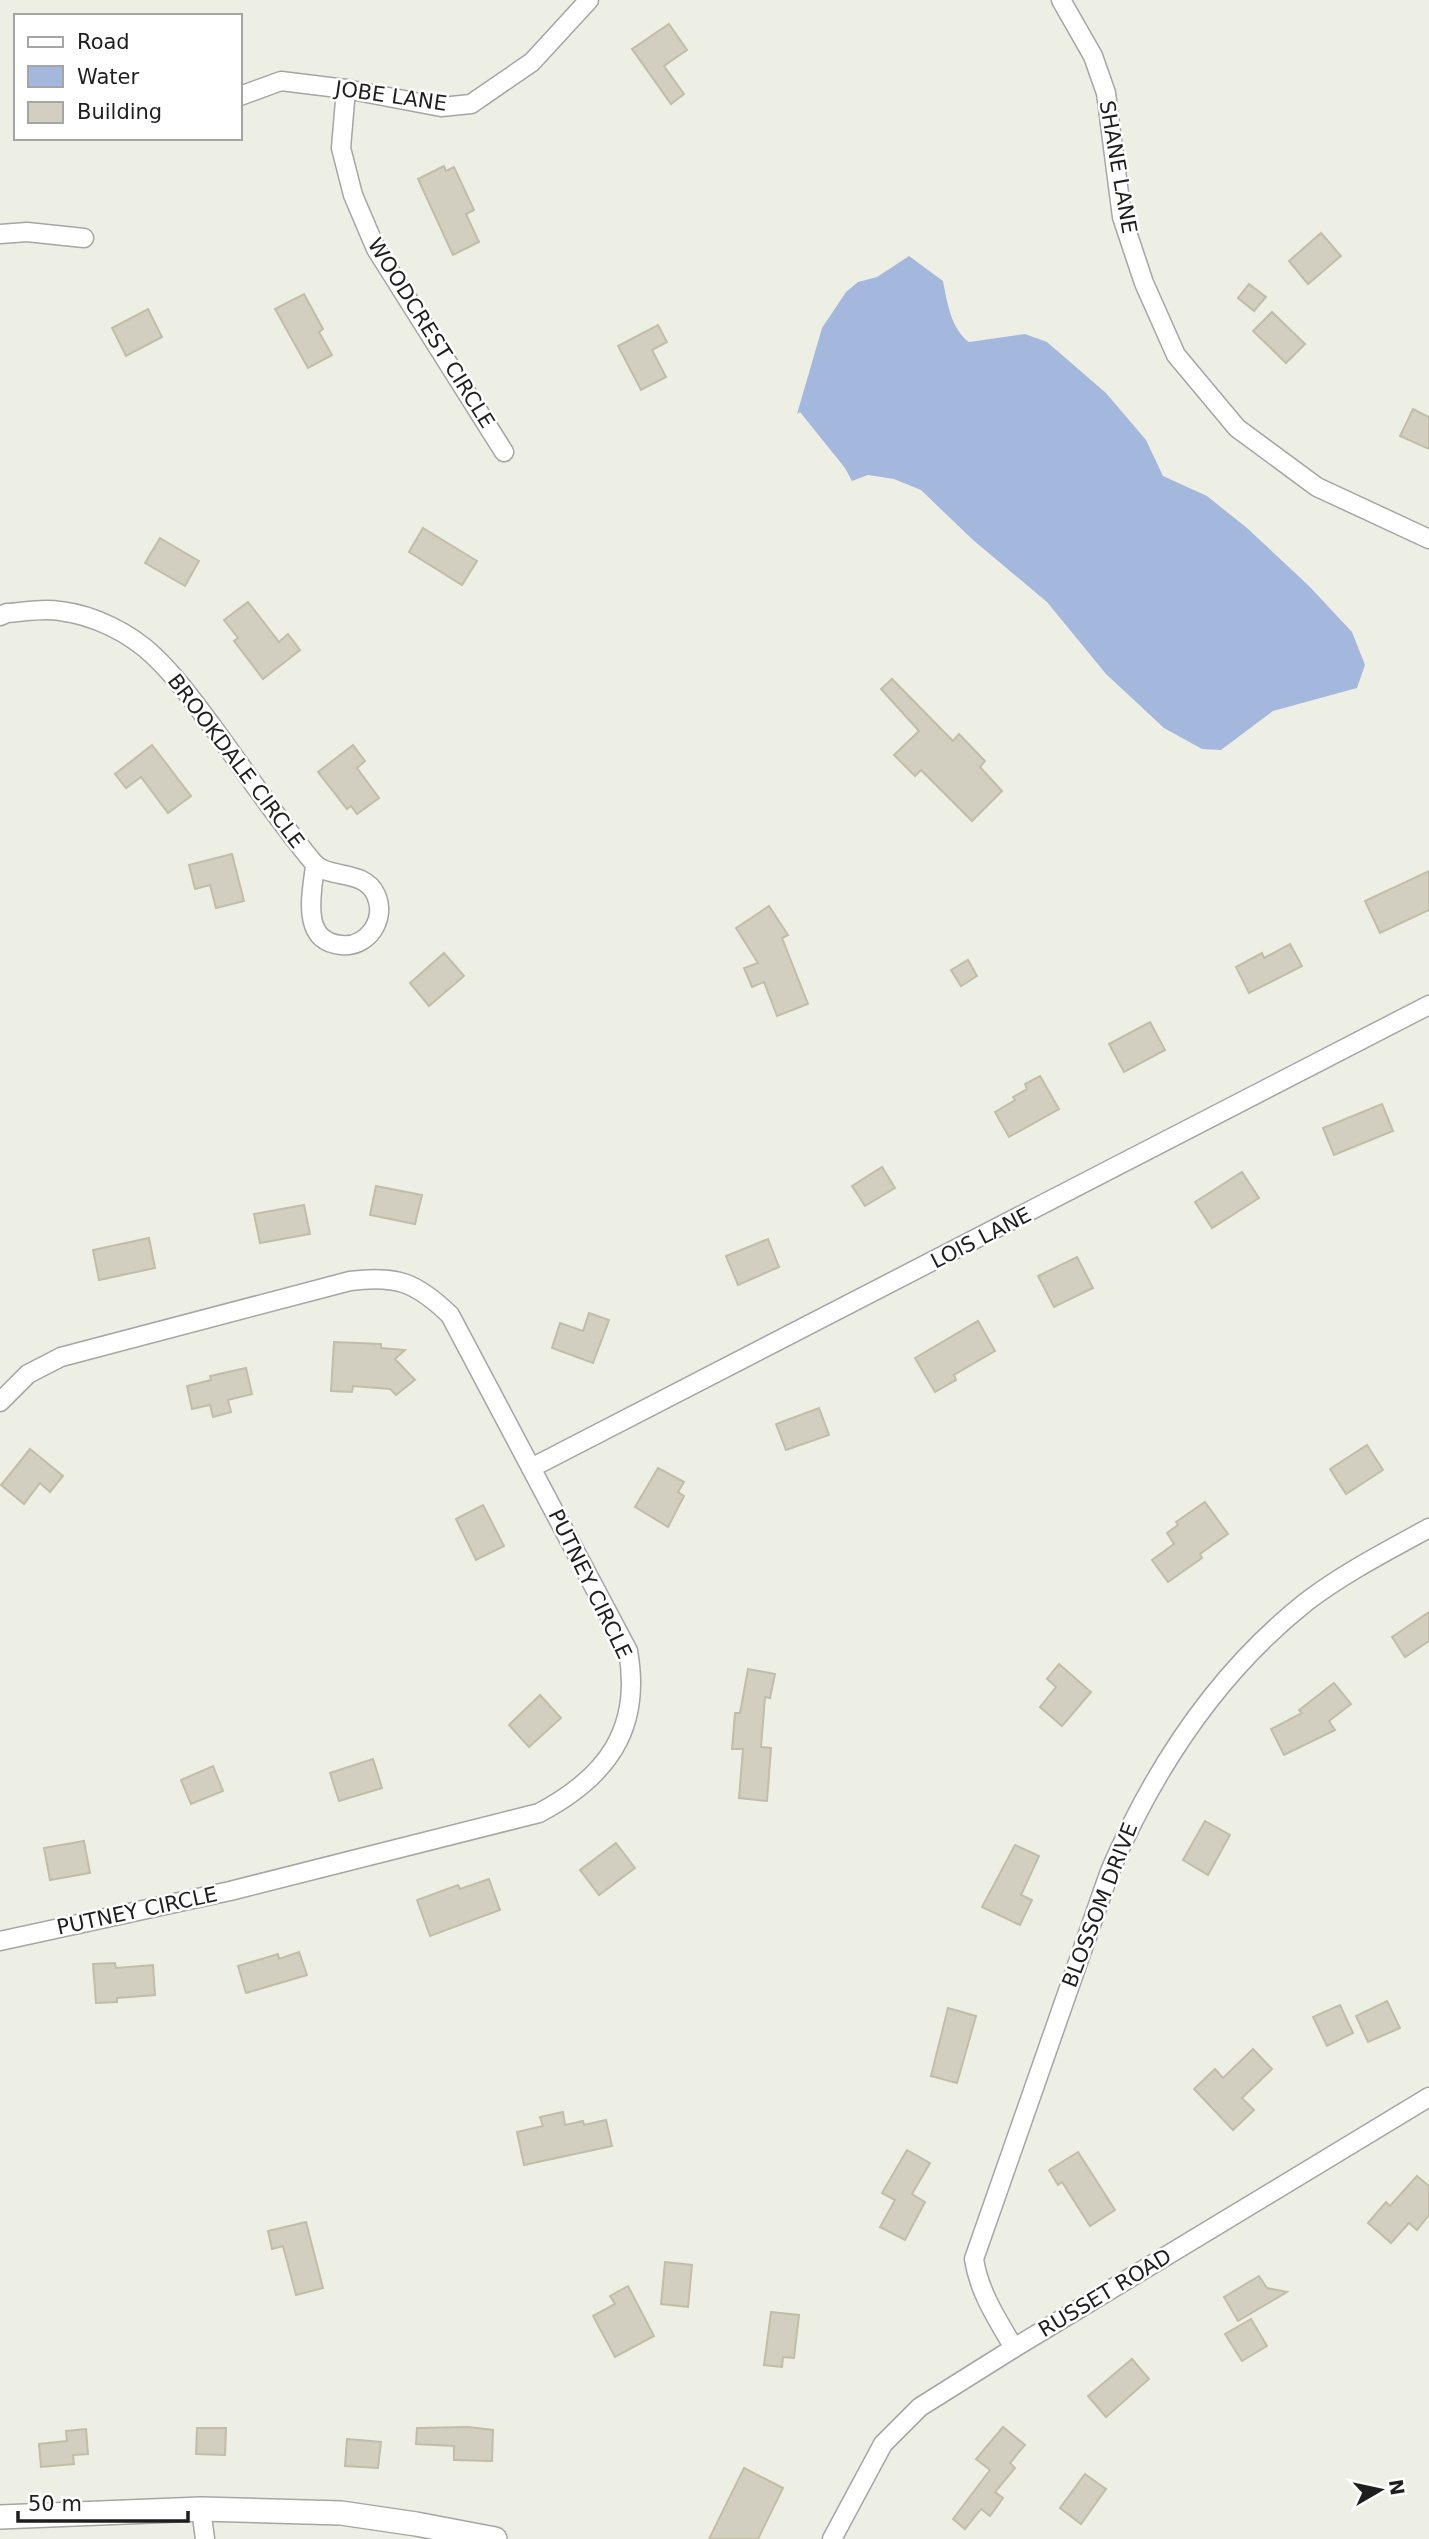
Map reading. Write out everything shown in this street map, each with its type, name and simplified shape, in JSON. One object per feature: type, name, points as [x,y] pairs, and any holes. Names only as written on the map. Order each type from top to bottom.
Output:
[{"type":"street","name":"JOBE LANE","points":[[242,95],[281,80],[441,107],[471,104],[532,62],[589,0]]},
{"type":"street","name":"SHANE LANE","points":[[1061,0],[1093,56],[1106,93],[1122,217],[1144,283],[1177,355],[1237,428],[1317,487],[1429,538]]},
{"type":"street","name":"WOODCREST CIRCLE","points":[[346,89],[341,148],[353,195],[376,248],[504,452]]},
{"type":"street","points":[[0,234],[27,232],[84,238]]},
{"type":"street","name":"BROOKDALE CIRCLE","points":[[0,616],[7,613],[59,610],[110,625],[153,655],[185,690],[315,866],[359,879],[372,889],[379,903],[379,919],[366,939],[342,946],[327,940],[315,929],[310,914],[315,866]]},
{"type":"street","name":"LOIS LANE","points":[[531,1468],[1429,1005]]},
{"type":"street","name":"PUTNEY CIRCLE","points":[[0,1402],[28,1374],[61,1357],[350,1281],[391,1279],[405,1282],[420,1290],[450,1315],[628,1651],[632,1676],[627,1723],[616,1748],[579,1789],[539,1813],[230,1891],[0,1941]]},
{"type":"street","name":"BLOSSOM DRIVE","points":[[1014,2348],[985,2297],[976,2274],[974,2259],[1110,1871],[1131,1822],[1202,1709],[1254,1649],[1299,1608],[1333,1583],[1429,1528]]},
{"type":"street","name":"RUSSET ROAD","points":[[832,2539],[883,2444],[920,2407],[1429,2097]]},
{"type":"street","points":[[0,2517],[201,2509],[341,2514],[416,2524],[495,2539]]},
{"type":"street","points":[[201,2509],[205,2539]]},
{"type":"water","points":[[909,256],[943,281],[954,323],[969,342],[1025,334],[1047,342],[1106,393],[1146,440],[1163,476],[1207,496],[1247,528],[1308,585],[1352,632],[1365,665],[1357,688],[1273,711],[1221,750],[1202,749],[1164,728],[1106,674],[1047,602],[973,540],[921,490],[894,479],[868,475],[852,481],[845,468],[800,412],[797,414],[822,328],[846,292],[858,282],[877,277]]},
{"type":"building","points":[[669,24],[687,50],[664,66],[684,94],[671,104],[632,49]]},
{"type":"building","points":[[444,166],[446,171],[454,167],[474,210],[466,214],[479,242],[453,255],[418,179]]},
{"type":"building","points":[[1321,233],[1341,256],[1308,284],[1289,261]]},
{"type":"building","points":[[1249,284],[1266,297],[1254,311],[1238,298]]},
{"type":"building","points":[[304,294],[323,329],[319,332],[332,355],[308,368],[275,309]]},
{"type":"building","points":[[148,309],[162,337],[126,356],[112,328]]},
{"type":"building","points":[[1272,312],[1305,344],[1286,363],[1253,331]]},
{"type":"building","points":[[658,325],[667,342],[652,350],[666,377],[641,390],[618,346]]},
{"type":"building","points":[[1413,409],[1429,417],[1429,449],[1400,436]]},
{"type":"building","points":[[423,528],[477,561],[462,585],[409,552]]},
{"type":"building","points":[[160,538],[199,561],[185,586],[145,563]]},
{"type":"building","points":[[248,602],[279,642],[288,634],[300,650],[263,679],[234,641],[238,638],[224,620]]},
{"type":"building","points":[[892,679],[953,741],[959,734],[985,761],[980,767],[1002,791],[972,821],[921,770],[915,776],[894,755],[919,731],[881,689]]},
{"type":"building","points":[[152,745],[191,796],[168,813],[141,777],[126,788],[115,774]]},
{"type":"building","points":[[353,745],[365,761],[357,768],[379,798],[357,814],[351,806],[347,809],[318,772]]},
{"type":"building","points":[[232,854],[244,901],[216,908],[210,885],[195,889],[189,865]]},
{"type":"building","points":[[1429,871],[1429,910],[1380,933],[1365,901]]},
{"type":"building","points":[[769,906],[788,935],[782,938],[808,1004],[777,1016],[764,982],[752,987],[744,968],[758,963],[736,928]]},
{"type":"building","points":[[1290,944],[1302,966],[1249,993],[1236,967],[1262,953],[1264,958]]},
{"type":"building","points":[[444,953],[464,976],[429,1006],[410,983]]},
{"type":"building","points":[[968,960],[977,976],[961,986],[951,970]]},
{"type":"building","points":[[1150,1022],[1165,1050],[1124,1072],[1109,1044]]},
{"type":"building","points":[[1040,1076],[1059,1109],[1009,1137],[995,1112],[1027,1089],[1025,1084]]},
{"type":"building","points":[[1382,1104],[1393,1131],[1334,1155],[1323,1128]]},
{"type":"building","points":[[882,1167],[895,1188],[865,1206],[852,1186]]},
{"type":"building","points":[[1242,1172],[1259,1198],[1212,1228],[1195,1202]]},
{"type":"building","points":[[376,1186],[422,1195],[415,1224],[370,1215]]},
{"type":"building","points":[[304,1205],[310,1234],[260,1243],[254,1214]]},
{"type":"building","points":[[149,1238],[155,1268],[99,1280],[93,1250]]},
{"type":"building","points":[[768,1239],[779,1267],[738,1285],[726,1256]]},
{"type":"building","points":[[1077,1257],[1093,1288],[1054,1307],[1038,1276]]},
{"type":"building","points":[[589,1313],[609,1320],[593,1363],[552,1348],[560,1323],[583,1331]]},
{"type":"building","points":[[978,1321],[995,1351],[954,1375],[956,1380],[935,1392],[915,1358]]},
{"type":"building","points":[[334,1342],[381,1344],[381,1348],[405,1350],[395,1359],[415,1380],[396,1395],[390,1389],[353,1386],[352,1392],[331,1391]]},
{"type":"building","points":[[246,1368],[252,1394],[228,1400],[231,1412],[213,1417],[210,1405],[192,1409],[187,1386],[211,1380],[210,1376]]},
{"type":"building","points":[[819,1408],[829,1435],[786,1450],[776,1424]]},
{"type":"building","points":[[1367,1445],[1383,1470],[1346,1494],[1330,1469]]},
{"type":"building","points":[[30,1449],[63,1476],[50,1492],[40,1483],[24,1504],[1,1485]]},
{"type":"building","points":[[658,1468],[684,1482],[678,1492],[684,1496],[668,1527],[635,1507]]},
{"type":"building","points":[[1205,1502],[1228,1534],[1200,1554],[1202,1558],[1168,1582],[1152,1560],[1174,1544],[1167,1533],[1178,1525],[1176,1522]]},
{"type":"building","points":[[483,1505],[504,1546],[476,1560],[456,1519]]},
{"type":"building","points":[[1429,1612],[1429,1641],[1405,1657],[1392,1637]]},
{"type":"building","points":[[1059,1664],[1091,1692],[1062,1726],[1040,1707],[1056,1687],[1047,1679]]},
{"type":"building","points":[[748,1669],[775,1674],[770,1698],[765,1697],[761,1747],[771,1748],[767,1801],[739,1798],[743,1749],[732,1749],[735,1713],[740,1713]]},
{"type":"building","points":[[1334,1683],[1351,1704],[1329,1721],[1335,1730],[1284,1755],[1271,1729],[1302,1713],[1299,1710]]},
{"type":"building","points":[[540,1695],[561,1718],[529,1747],[509,1725]]},
{"type":"building","points":[[373,1759],[382,1788],[339,1801],[330,1773]]},
{"type":"building","points":[[213,1766],[223,1791],[191,1804],[181,1780]]},
{"type":"building","points":[[1205,1821],[1230,1835],[1208,1875],[1183,1860]]},
{"type":"building","points":[[84,1841],[90,1873],[50,1880],[44,1848]]},
{"type":"building","points":[[616,1843],[635,1868],[599,1895],[580,1870]]},
{"type":"building","points":[[1015,1845],[1039,1856],[1021,1895],[1032,1900],[1020,1925],[982,1907]]},
{"type":"building","points":[[489,1879],[500,1910],[430,1936],[417,1900],[458,1885],[460,1889]]},
{"type":"building","points":[[299,1952],[307,1975],[246,1993],[238,1966],[278,1954],[279,1959]]},
{"type":"building","points":[[115,1963],[116,1968],[153,1965],[155,1995],[117,1998],[117,2002],[96,2003],[93,1964]]},
{"type":"building","points":[[1387,2001],[1400,2028],[1368,2042],[1356,2016]]},
{"type":"building","points":[[1340,2005],[1353,2033],[1327,2046],[1313,2017]]},
{"type":"building","points":[[948,2008],[976,2016],[957,2083],[931,2076]]},
{"type":"building","points":[[1253,2049],[1272,2069],[1242,2098],[1254,2110],[1233,2130],[1194,2089],[1215,2069],[1223,2078]]},
{"type":"building","points":[[563,2112],[565,2125],[583,2121],[584,2125],[606,2120],[612,2146],[524,2165],[517,2132],[543,2126],[540,2117]]},
{"type":"building","points":[[907,2150],[930,2163],[912,2194],[925,2202],[905,2240],[880,2227],[895,2200],[882,2193]]},
{"type":"building","points":[[1078,2152],[1115,2210],[1090,2226],[1062,2182],[1058,2185],[1049,2170]]},
{"type":"building","points":[[1417,2176],[1429,2186],[1429,2215],[1417,2230],[1409,2223],[1391,2243],[1368,2223],[1386,2202],[1390,2206]]},
{"type":"building","points":[[306,2222],[323,2288],[296,2295],[283,2246],[272,2249],[268,2231]]},
{"type":"building","points":[[665,2262],[692,2265],[688,2307],[661,2304]]},
{"type":"building","points":[[1259,2276],[1267,2288],[1287,2292],[1238,2321],[1224,2297]]},
{"type":"building","points":[[628,2286],[654,2336],[615,2357],[593,2316],[615,2304],[610,2296]]},
{"type":"building","points":[[771,2312],[799,2315],[794,2358],[783,2357],[782,2367],[764,2365]]},
{"type":"building","points":[[1251,2319],[1267,2346],[1242,2361],[1225,2334]]},
{"type":"building","points":[[1132,2359],[1149,2379],[1106,2417],[1088,2396]]},
{"type":"building","points":[[468,2427],[493,2430],[492,2461],[454,2460],[454,2446],[416,2444],[417,2428]]},
{"type":"building","points":[[1003,2427],[1025,2445],[1010,2463],[1015,2468],[995,2492],[1003,2498],[990,2516],[981,2509],[965,2529],[953,2519],[990,2470],[976,2459]]},
{"type":"building","points":[[197,2428],[226,2428],[225,2455],[196,2454]]},
{"type":"building","points":[[86,2429],[88,2454],[73,2455],[74,2464],[41,2467],[39,2444],[67,2441],[66,2431]]},
{"type":"building","points":[[347,2439],[381,2442],[378,2468],[345,2466]]},
{"type":"building","points":[[744,2468],[783,2488],[758,2539],[709,2539]]},
{"type":"building","points":[[1085,2474],[1106,2489],[1081,2524],[1060,2508]]}]
